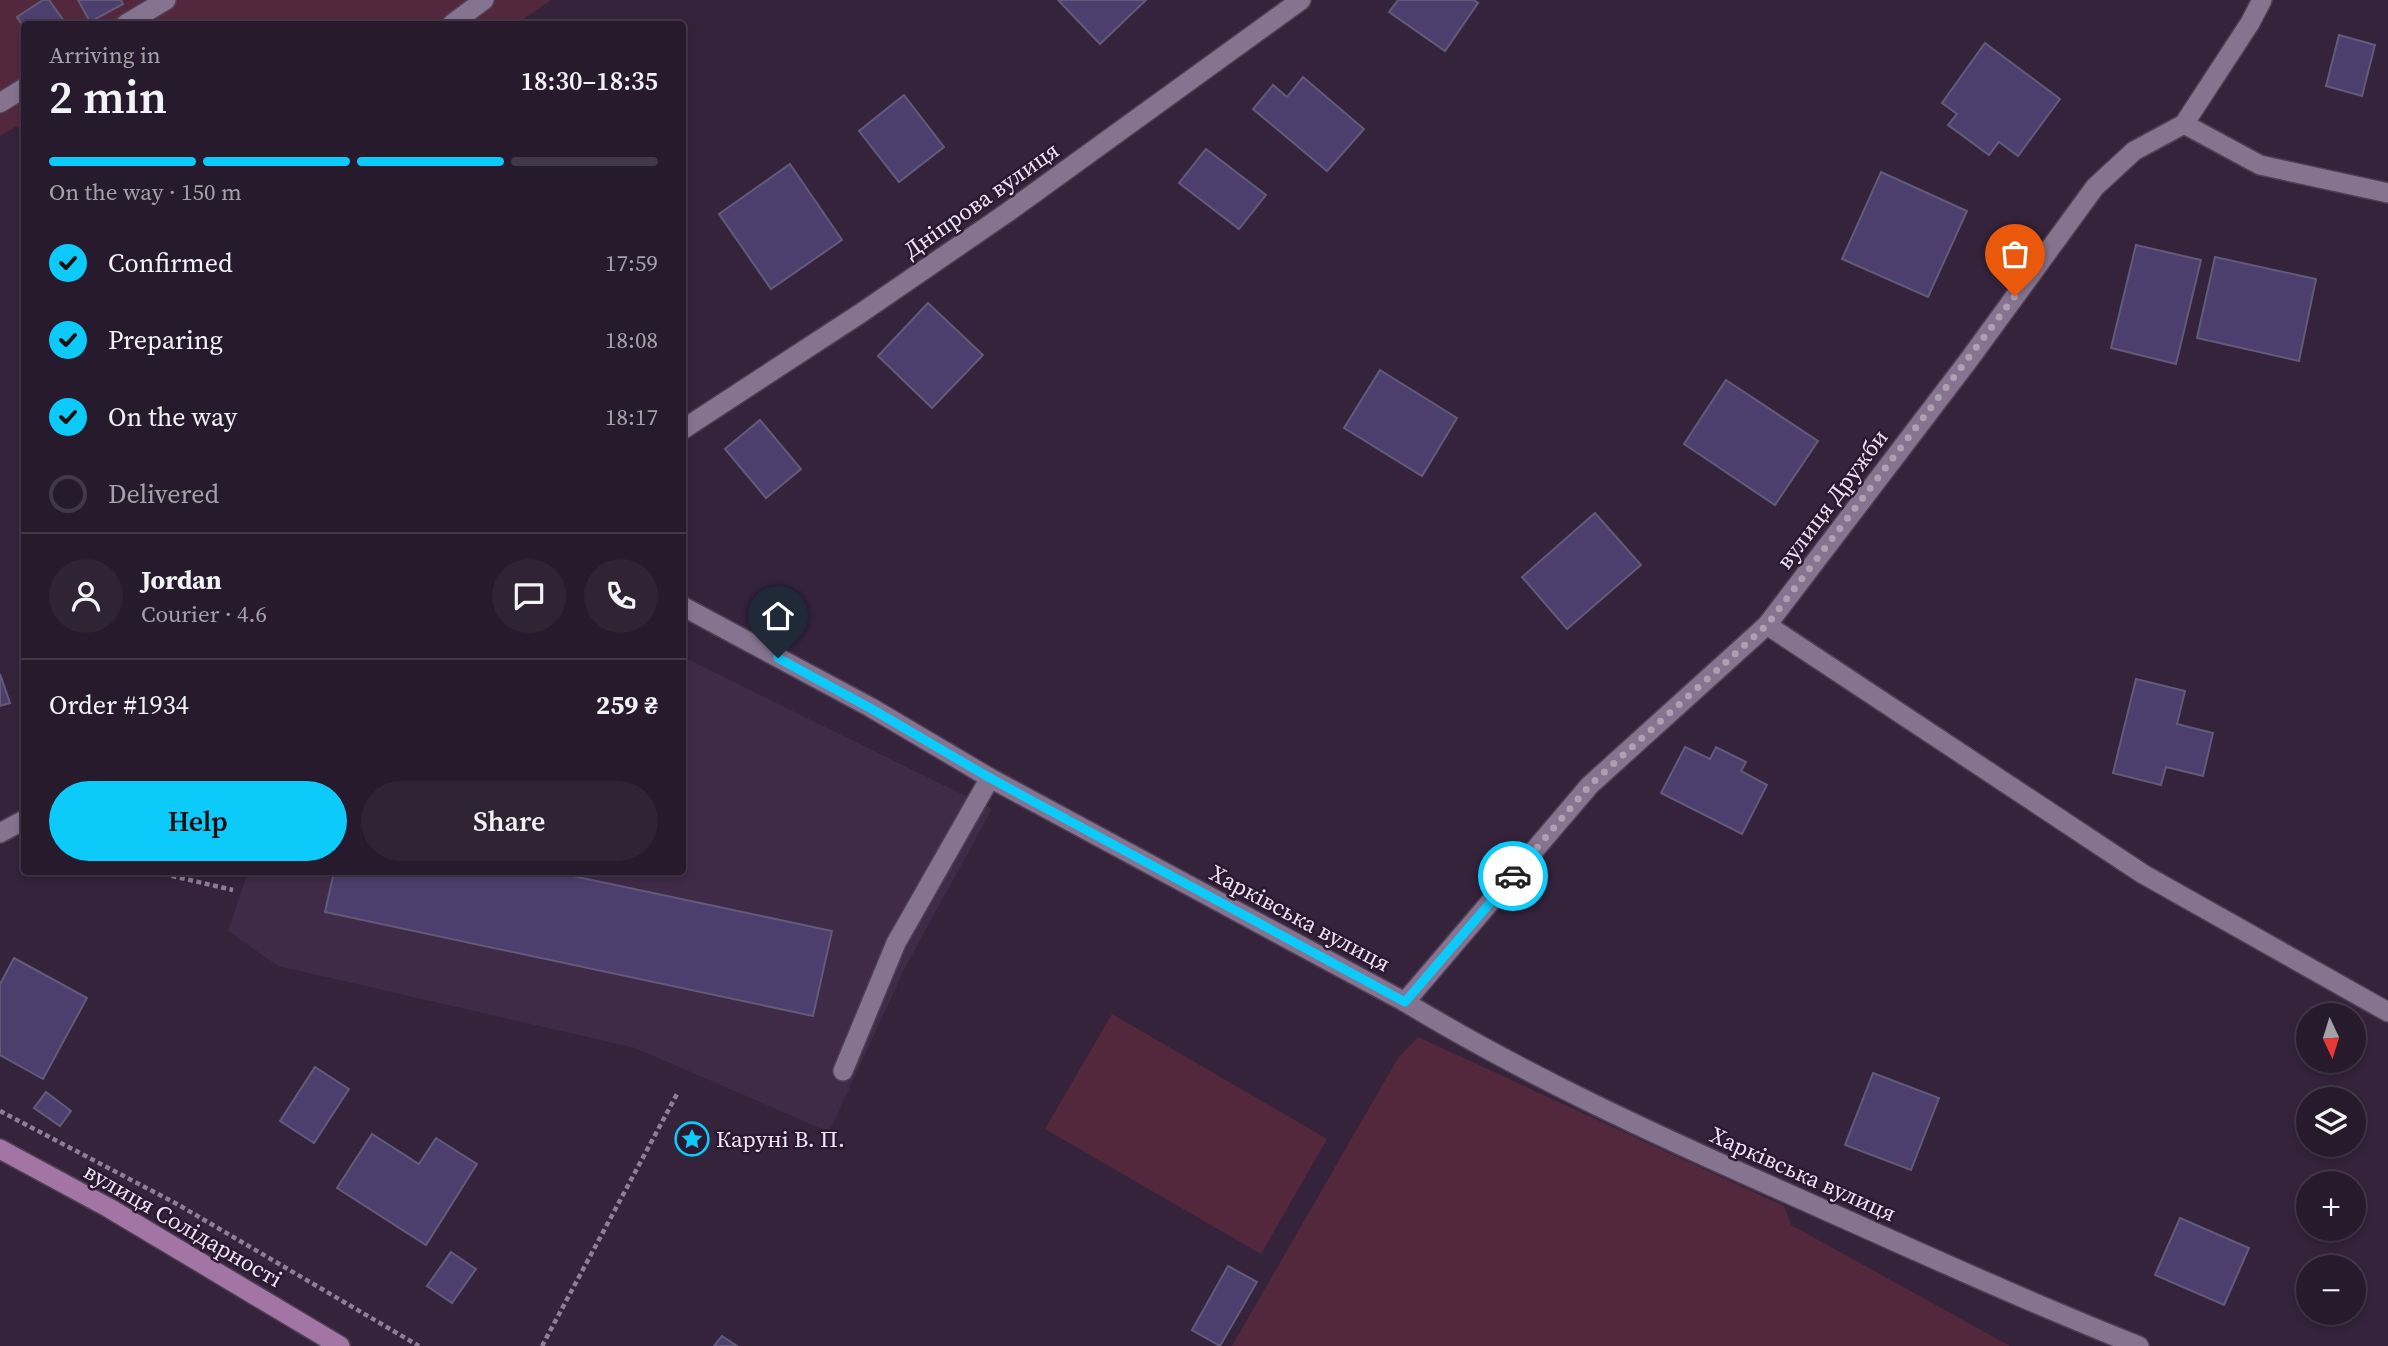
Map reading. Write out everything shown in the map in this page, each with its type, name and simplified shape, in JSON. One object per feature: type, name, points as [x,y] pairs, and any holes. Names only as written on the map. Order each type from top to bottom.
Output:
[{"type":"main road","name":"вулиця Солідарності","points":[[0,1149],[109,1208],[340,1346]]},
{"type":"street","points":[[131,21],[166,0]]},
{"type":"street","points":[[456,21],[484,0]]},
{"type":"street","name":"Дніпрова вулиця","points":[[686,427],[1009,212],[1301,0]]},
{"type":"street","name":"вулиця Дружби","points":[[1405,1002],[1590,785],[1767,625],[1968,361],[2095,187],[2134,151],[2184,124],[2262,0]]},
{"type":"street","points":[[0,103],[21,90]]},
{"type":"street","points":[[2184,124],[2260,165],[2388,193]]},
{"type":"street","name":"Харківська вулиця","points":[[686,608],[870,708],[990,778],[1405,1002],[1466,1039],[1665,1139],[2022,1299],[2139,1346]]},
{"type":"street","points":[[1767,625],[2143,874],[2388,1012]]},
{"type":"street","points":[[843,1072],[896,943],[990,778]]},
{"type":"street","points":[[0,833],[21,822]]},
{"type":"path","points":[[168,875],[233,890]]},
{"type":"path","points":[[542,1346],[677,1094]]},
{"type":"path","points":[[0,1111],[177,1204],[419,1346]]},
{"type":"shaded area","points":[[0,0],[551,0],[520,21],[21,21],[21,133],[17,126],[0,136]]},
{"type":"shaded area","points":[[686,658],[992,809],[907,964],[829,1132],[635,1048],[278,966],[228,931],[247,875],[686,875]]},
{"type":"shaded area","points":[[1112,1014],[1327,1139],[1261,1254],[1045,1129]]},
{"type":"shaded area","points":[[1418,1037],[1784,1206],[1791,1225],[2010,1346],[1232,1346],[1398,1058]]},
{"type":"building","points":[[43,0],[49,0],[64,21],[21,21],[21,23],[17,17]]},
{"type":"building","points":[[78,0],[121,0],[123,4],[89,21]]},
{"type":"building","points":[[1058,0],[1146,0],[1100,44]]},
{"type":"building","points":[[1398,0],[1474,0],[1478,3],[1445,51],[1389,12]]},
{"type":"building","points":[[2339,35],[2375,45],[2362,96],[2326,86]]},
{"type":"building","points":[[1985,43],[2060,99],[2018,156],[1999,142],[1989,155],[1948,125],[1957,114],[1942,103]]},
{"type":"building","points":[[1303,77],[1364,129],[1327,171],[1253,109],[1273,85],[1287,97]]},
{"type":"building","points":[[904,95],[944,147],[899,182],[859,131]]},
{"type":"building","points":[[1206,149],[1266,195],[1239,229],[1179,183]]},
{"type":"building","points":[[790,164],[842,240],[771,289],[719,214]]},
{"type":"building","points":[[1881,172],[1967,211],[1928,297],[1842,259]]},
{"type":"building","points":[[2136,245],[2201,260],[2176,364],[2111,348]]},
{"type":"building","points":[[2215,257],[2316,279],[2299,361],[2197,338]]},
{"type":"building","points":[[928,303],[983,355],[932,408],[878,356]]},
{"type":"building","points":[[1380,370],[1457,418],[1422,476],[1344,428]]},
{"type":"building","points":[[1726,380],[1818,441],[1775,505],[1684,444]]},
{"type":"building","points":[[760,420],[801,469],[766,498],[725,449]]},
{"type":"building","points":[[1595,513],[1641,565],[1567,629],[1522,577]]},
{"type":"building","points":[[0,674],[10,703],[0,706]]},
{"type":"building","points":[[2136,679],[2185,691],[2177,724],[2213,733],[2203,776],[2166,767],[2161,785],[2113,773]]},
{"type":"building","points":[[1685,747],[1710,759],[1716,747],[1746,762],[1741,771],[1767,785],[1742,834],[1661,793]]},
{"type":"building","points":[[333,875],[568,875],[832,931],[813,1016],[325,912]]},
{"type":"building","points":[[14,958],[87,998],[43,1079],[0,1055],[0,984]]},
{"type":"building","points":[[315,1067],[349,1089],[314,1143],[280,1121]]},
{"type":"building","points":[[1873,1073],[1939,1098],[1911,1170],[1845,1145]]},
{"type":"building","points":[[46,1092],[71,1111],[60,1126],[34,1108]]},
{"type":"building","points":[[372,1134],[419,1164],[436,1138],[477,1164],[426,1245],[337,1188]]},
{"type":"building","points":[[2180,1218],[2249,1248],[2224,1305],[2155,1275]]},
{"type":"building","points":[[451,1252],[476,1269],[452,1303],[427,1286]]},
{"type":"building","points":[[1228,1266],[1257,1282],[1220,1346],[1192,1330]]},
{"type":"building","points":[[722,1336],[737,1346],[714,1346]]},
{"type":"way so far","points":[[1513,876],[1590,785],[1767,625],[2015,296]]},
{"type":"place","name":"Каруні В. П.","points":[[692,1139]]},
{"type":"route","points":[[778,658],[990,778],[1405,1002],[1513,876]]}]
